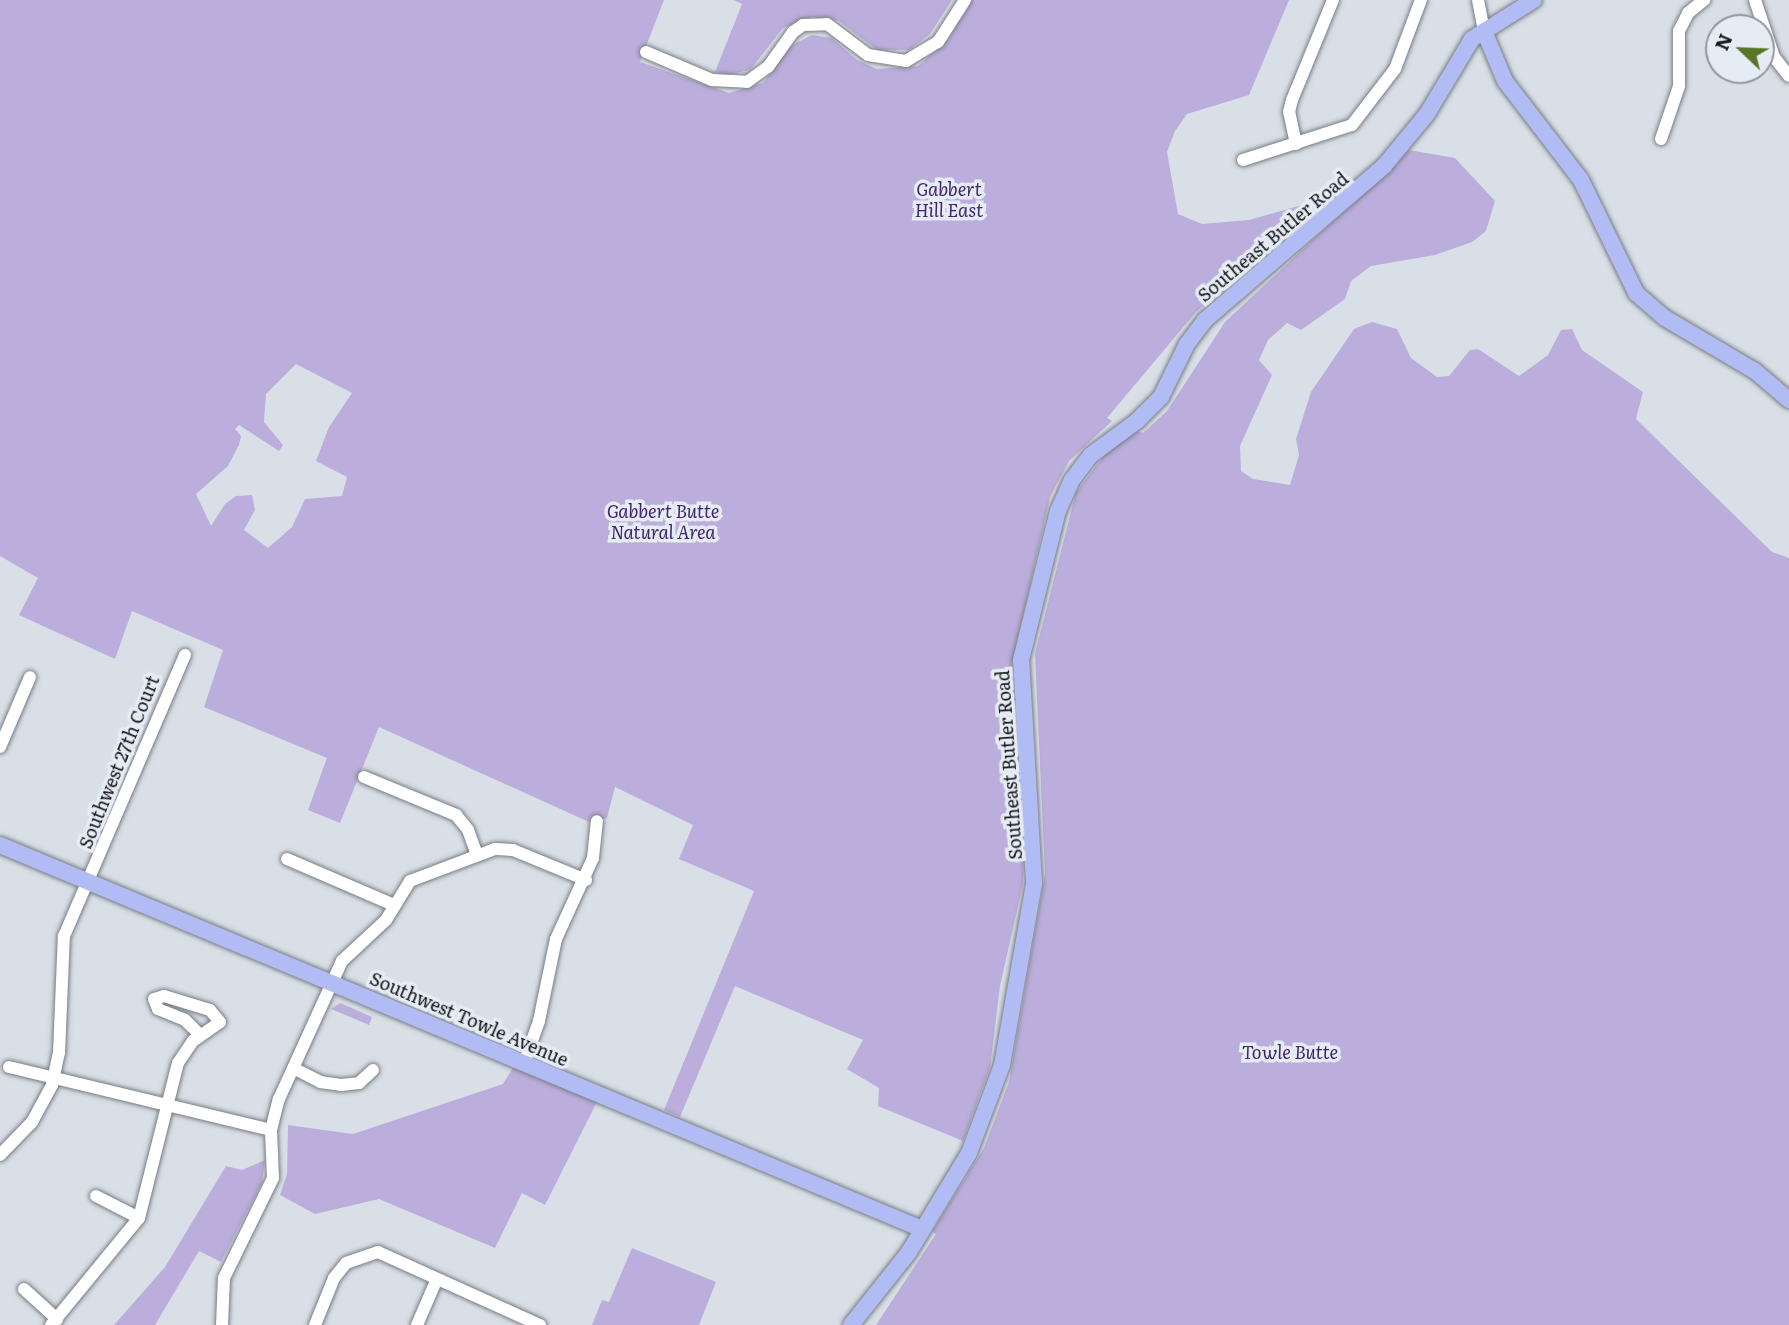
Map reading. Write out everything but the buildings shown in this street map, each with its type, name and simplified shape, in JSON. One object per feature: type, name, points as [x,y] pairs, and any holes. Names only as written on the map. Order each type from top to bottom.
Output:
[{"type":"main road","points":[[1534,0],[1484,31],[1505,81],[1581,180],[1636,293],[1665,318],[1755,371],[1789,400]]},
{"type":"main road","name":"Southeast Butler Road","points":[[851,1325],[901,1263],[969,1153],[1003,1065],[1034,883],[1021,660],[1064,496],[1091,455],[1137,421],[1161,397],[1187,344],[1205,320],[1384,166],[1427,114],[1457,62],[1484,31]]},
{"type":"main road","name":"Southwest Towle Avenue","points":[[0,845],[922,1229]]},
{"type":"street","points":[[646,52],[712,80],[747,82],[768,67],[793,32],[803,25],[827,24],[868,55],[906,61],[938,41],[965,0]]},
{"type":"street","points":[[1296,144],[1289,111],[1333,0]]},
{"type":"street","points":[[1243,160],[1342,131],[1359,118],[1395,69],[1421,0]]},
{"type":"street","points":[[1478,0],[1484,31]]},
{"type":"street","points":[[1661,139],[1679,86],[1679,31],[1688,13],[1704,0]]},
{"type":"street","points":[[1755,0],[1774,57],[1789,76]]},
{"type":"street","name":"Southwest 27th Court","points":[[54,1077],[61,953],[87,882],[185,655]]},
{"type":"street","points":[[0,747],[30,677]]},
{"type":"street","points":[[364,778],[456,816],[468,830],[477,855]]},
{"type":"street","points":[[524,1063],[540,1021],[556,939],[586,880],[597,841],[597,821]]},
{"type":"street","points":[[222,1325],[223,1278],[273,1178],[271,1130],[279,1099],[342,961],[374,934],[403,888],[418,876],[495,849],[513,850],[586,880]]},
{"type":"street","points":[[287,859],[394,905]]},
{"type":"street","points":[[24,1289],[54,1322],[138,1218],[178,1063],[200,1035],[220,1022],[218,1014],[164,996],[154,999],[158,1009],[186,1020],[200,1035]]},
{"type":"street","points":[[9,1067],[271,1130]]},
{"type":"street","points":[[295,1069],[320,1082],[341,1085],[359,1083],[373,1070]]},
{"type":"street","points":[[0,1154],[38,1114],[54,1077]]},
{"type":"street","points":[[96,1196],[138,1218]]},
{"type":"street","points":[[315,1325],[334,1278],[357,1257],[393,1255],[436,1281],[540,1325]]},
{"type":"street","points":[[417,1325],[436,1281]]},
{"type":"green space","name":"Gabbert Butte Natural Area","points":[[0,0],[664,0],[640,62],[729,93],[763,83],[792,45],[812,35],[832,38],[857,60],[877,69],[918,66],[949,39],[971,0],[1289,0],[1249,95],[1187,114],[1175,131],[1167,152],[1178,214],[1202,224],[1249,220],[1334,196],[1196,312],[1107,418],[1112,421],[1069,461],[1050,497],[1012,664],[1024,828],[1023,884],[1000,986],[990,1068],[963,1141],[878,1106],[879,1088],[847,1069],[863,1040],[735,986],[680,1117],[664,1110],[754,891],[679,859],[693,825],[615,787],[607,818],[589,822],[379,727],[340,823],[308,810],[327,758],[204,707],[223,650],[132,611],[115,659],[19,615],[38,578],[0,556]],"holes":[[[296,364],[352,393],[329,427],[316,461],[347,477],[342,496],[305,499],[292,527],[268,548],[244,530],[255,510],[252,495],[236,496],[225,504],[211,526],[196,494],[228,466],[239,445],[241,436],[235,429],[239,425],[279,451],[283,445],[264,422],[266,394]]]},
{"type":"green space","points":[[734,0],[952,0],[930,34],[909,50],[877,50],[839,21],[812,17],[783,28],[750,70],[727,75],[715,72],[742,4]]},
{"type":"green space","name":"Towle Butte","points":[[1409,150],[1455,158],[1495,201],[1486,231],[1472,242],[1435,255],[1371,266],[1351,281],[1345,299],[1301,330],[1287,323],[1268,340],[1259,360],[1272,375],[1240,446],[1241,471],[1253,479],[1290,485],[1299,455],[1296,439],[1311,392],[1354,329],[1372,322],[1397,329],[1411,358],[1437,377],[1449,376],[1470,350],[1478,349],[1519,376],[1548,355],[1561,330],[1572,329],[1582,350],[1643,392],[1636,419],[1772,552],[1789,558],[1789,1325],[876,1325],[936,1234],[932,1232],[984,1148],[1009,1082],[1045,874],[1035,654],[1076,492],[1106,453],[1137,431],[1143,433],[1167,411],[1225,322]]},
{"type":"green space","points":[[340,1003],[372,1017],[369,1025],[331,1009]]},
{"type":"green space","points":[[514,1066],[597,1102],[545,1205],[522,1193],[495,1248],[379,1199],[315,1214],[280,1195],[287,1174],[288,1125],[353,1134],[503,1084]]},
{"type":"green space","points":[[265,1160],[262,1183],[221,1262],[199,1251],[155,1325],[114,1325],[165,1267],[226,1166],[242,1170]]},
{"type":"green space","points":[[632,1248],[716,1282],[699,1325],[592,1325],[602,1300],[609,1302]]},
{"type":"park label","name":"Gabbert Hill East","points":[[949,200]]}]
